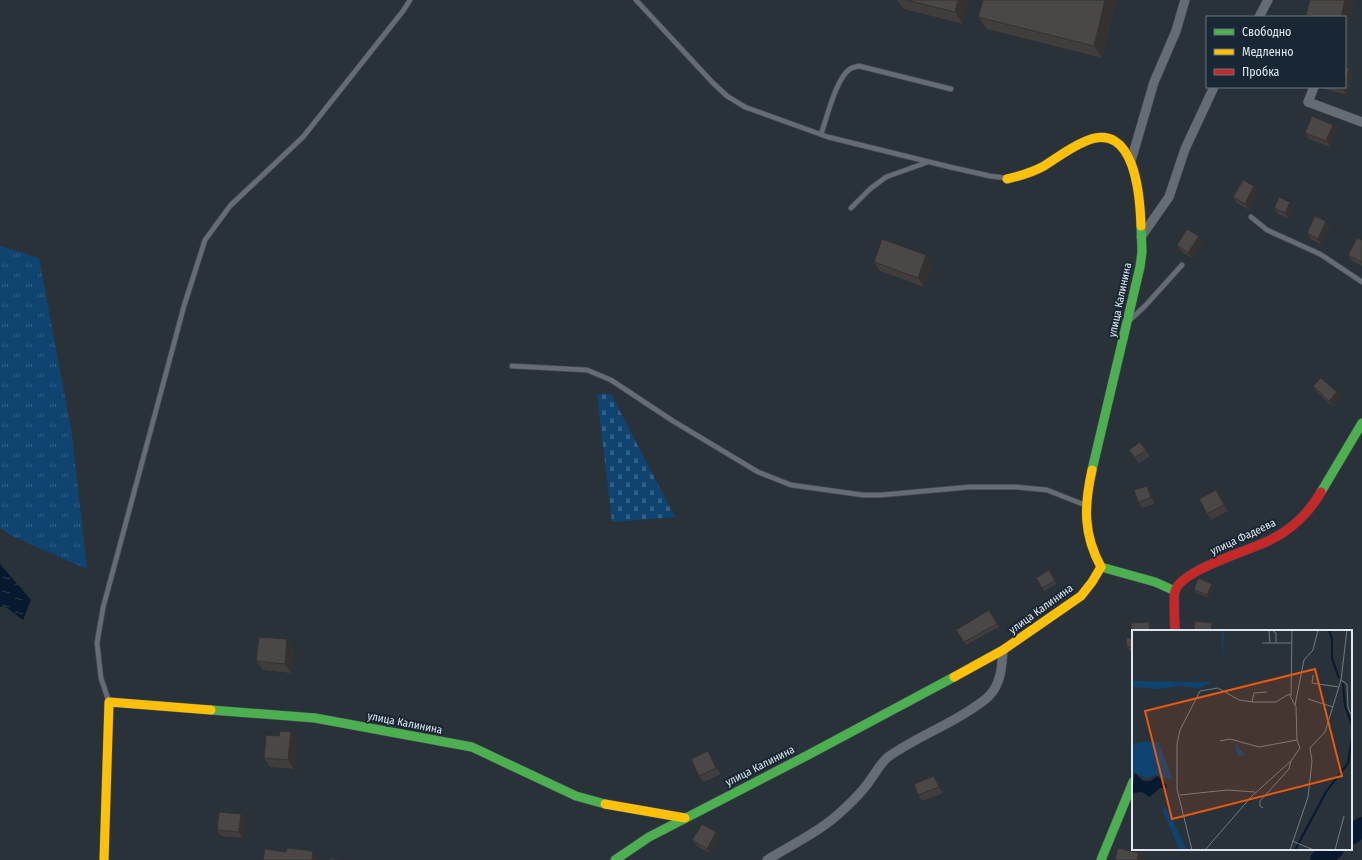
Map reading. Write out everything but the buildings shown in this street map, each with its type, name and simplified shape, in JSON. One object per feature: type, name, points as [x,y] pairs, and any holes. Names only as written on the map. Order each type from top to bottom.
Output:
[{"type":"street","name":"улица Калинина","points":[[1131,161],[1154,82],[1176,31],[1185,0]]},
{"type":"street","points":[[1260,16],[1268,0]]},
{"type":"street","points":[[1141,237],[1169,197],[1185,149],[1214,88]]},
{"type":"street","points":[[1314,88],[1308,102],[1362,122]]},
{"type":"street","name":"улица Калинина","points":[[615,860],[649,838],[685,818],[808,755],[1003,650],[1081,596],[1101,567],[1087,538],[1086,505],[1093,467],[1142,255],[1138,193],[1131,161],[1119,144],[1104,137],[1095,137],[1078,144],[1037,170],[1017,177],[1007,178]]},
{"type":"street","name":"улица Фадеева","points":[[1175,591],[1182,580],[1187,577],[1224,559],[1269,541],[1299,521],[1318,497],[1362,423]]},
{"type":"street","points":[[1101,567],[1155,582],[1175,591],[1175,630]]},
{"type":"street","points":[[767,860],[812,833],[845,808],[873,777],[880,765],[888,758],[910,743],[958,718],[990,695],[997,685],[1002,667],[1003,650]]},
{"type":"street","name":"улица Калинина","points":[[109,702],[315,718],[472,747],[576,796],[610,806],[685,818]]},
{"type":"street","points":[[104,860],[109,702]]},
{"type":"street","points":[[1101,860],[1132,784]]},
{"type":"lane","points":[[109,702],[101,678],[97,643],[103,608],[184,306],[205,240],[230,206],[303,137],[403,11],[410,0]]},
{"type":"lane","points":[[636,0],[713,83],[727,96],[745,107],[821,134],[928,162],[990,176],[1007,178]]},
{"type":"lane","points":[[821,134],[838,86],[845,74],[852,68],[860,66],[951,89]]},
{"type":"lane","points":[[851,208],[870,189],[886,177],[928,162]]},
{"type":"lane","points":[[1251,217],[1267,230],[1320,254],[1362,282]]},
{"type":"lane","points":[[1127,323],[1145,306],[1182,265]]},
{"type":"lane","points":[[512,366],[587,370],[611,380],[674,421],[758,472],[791,485],[862,495],[881,495],[970,487],[1016,487],[1047,490],[1086,505]]},
{"type":"green space","points":[[0,246],[39,258],[72,434],[87,569],[12,536],[0,528]]},
{"type":"green space","points":[[597,394],[611,394],[675,517],[612,522]]},
{"type":"water","points":[[0,564],[31,600],[23,620],[4,606],[0,607]]},
{"type":"waterway","points":[[1352,834],[1362,827]]},
{"type":"waterway","points":[[1320,860],[1333,850]]},
{"type":"traffic: fast","points":[[1092,470],[1140,267],[1142,252],[1141,226]]},
{"type":"traffic: fast","points":[[1321,492],[1362,423]]},
{"type":"traffic: fast","points":[[1101,567],[1155,582],[1175,591]]},
{"type":"traffic: fast","points":[[615,860],[649,837],[808,755],[954,677]]},
{"type":"traffic: fast","points":[[211,710],[315,718],[472,747],[576,796],[605,804]]},
{"type":"traffic: fast","points":[[1101,860],[1132,784]]},
{"type":"traffic: slow","points":[[1007,179],[1026,174],[1040,168],[1080,143],[1102,137],[1115,141],[1125,151],[1132,164],[1139,197],[1141,226]]},
{"type":"traffic: slow","points":[[1092,470],[1089,483],[1087,508],[1088,531],[1095,555],[1101,567]]},
{"type":"traffic: slow","points":[[954,677],[1003,650],[1081,596],[1101,567]]},
{"type":"traffic: slow","points":[[104,860],[109,702],[211,710]]},
{"type":"traffic: slow","points":[[605,804],[685,818]]},
{"type":"traffic: jam","points":[[1175,630],[1174,594],[1180,583],[1189,576],[1216,562],[1259,545],[1284,532],[1305,514],[1321,492]]}]
